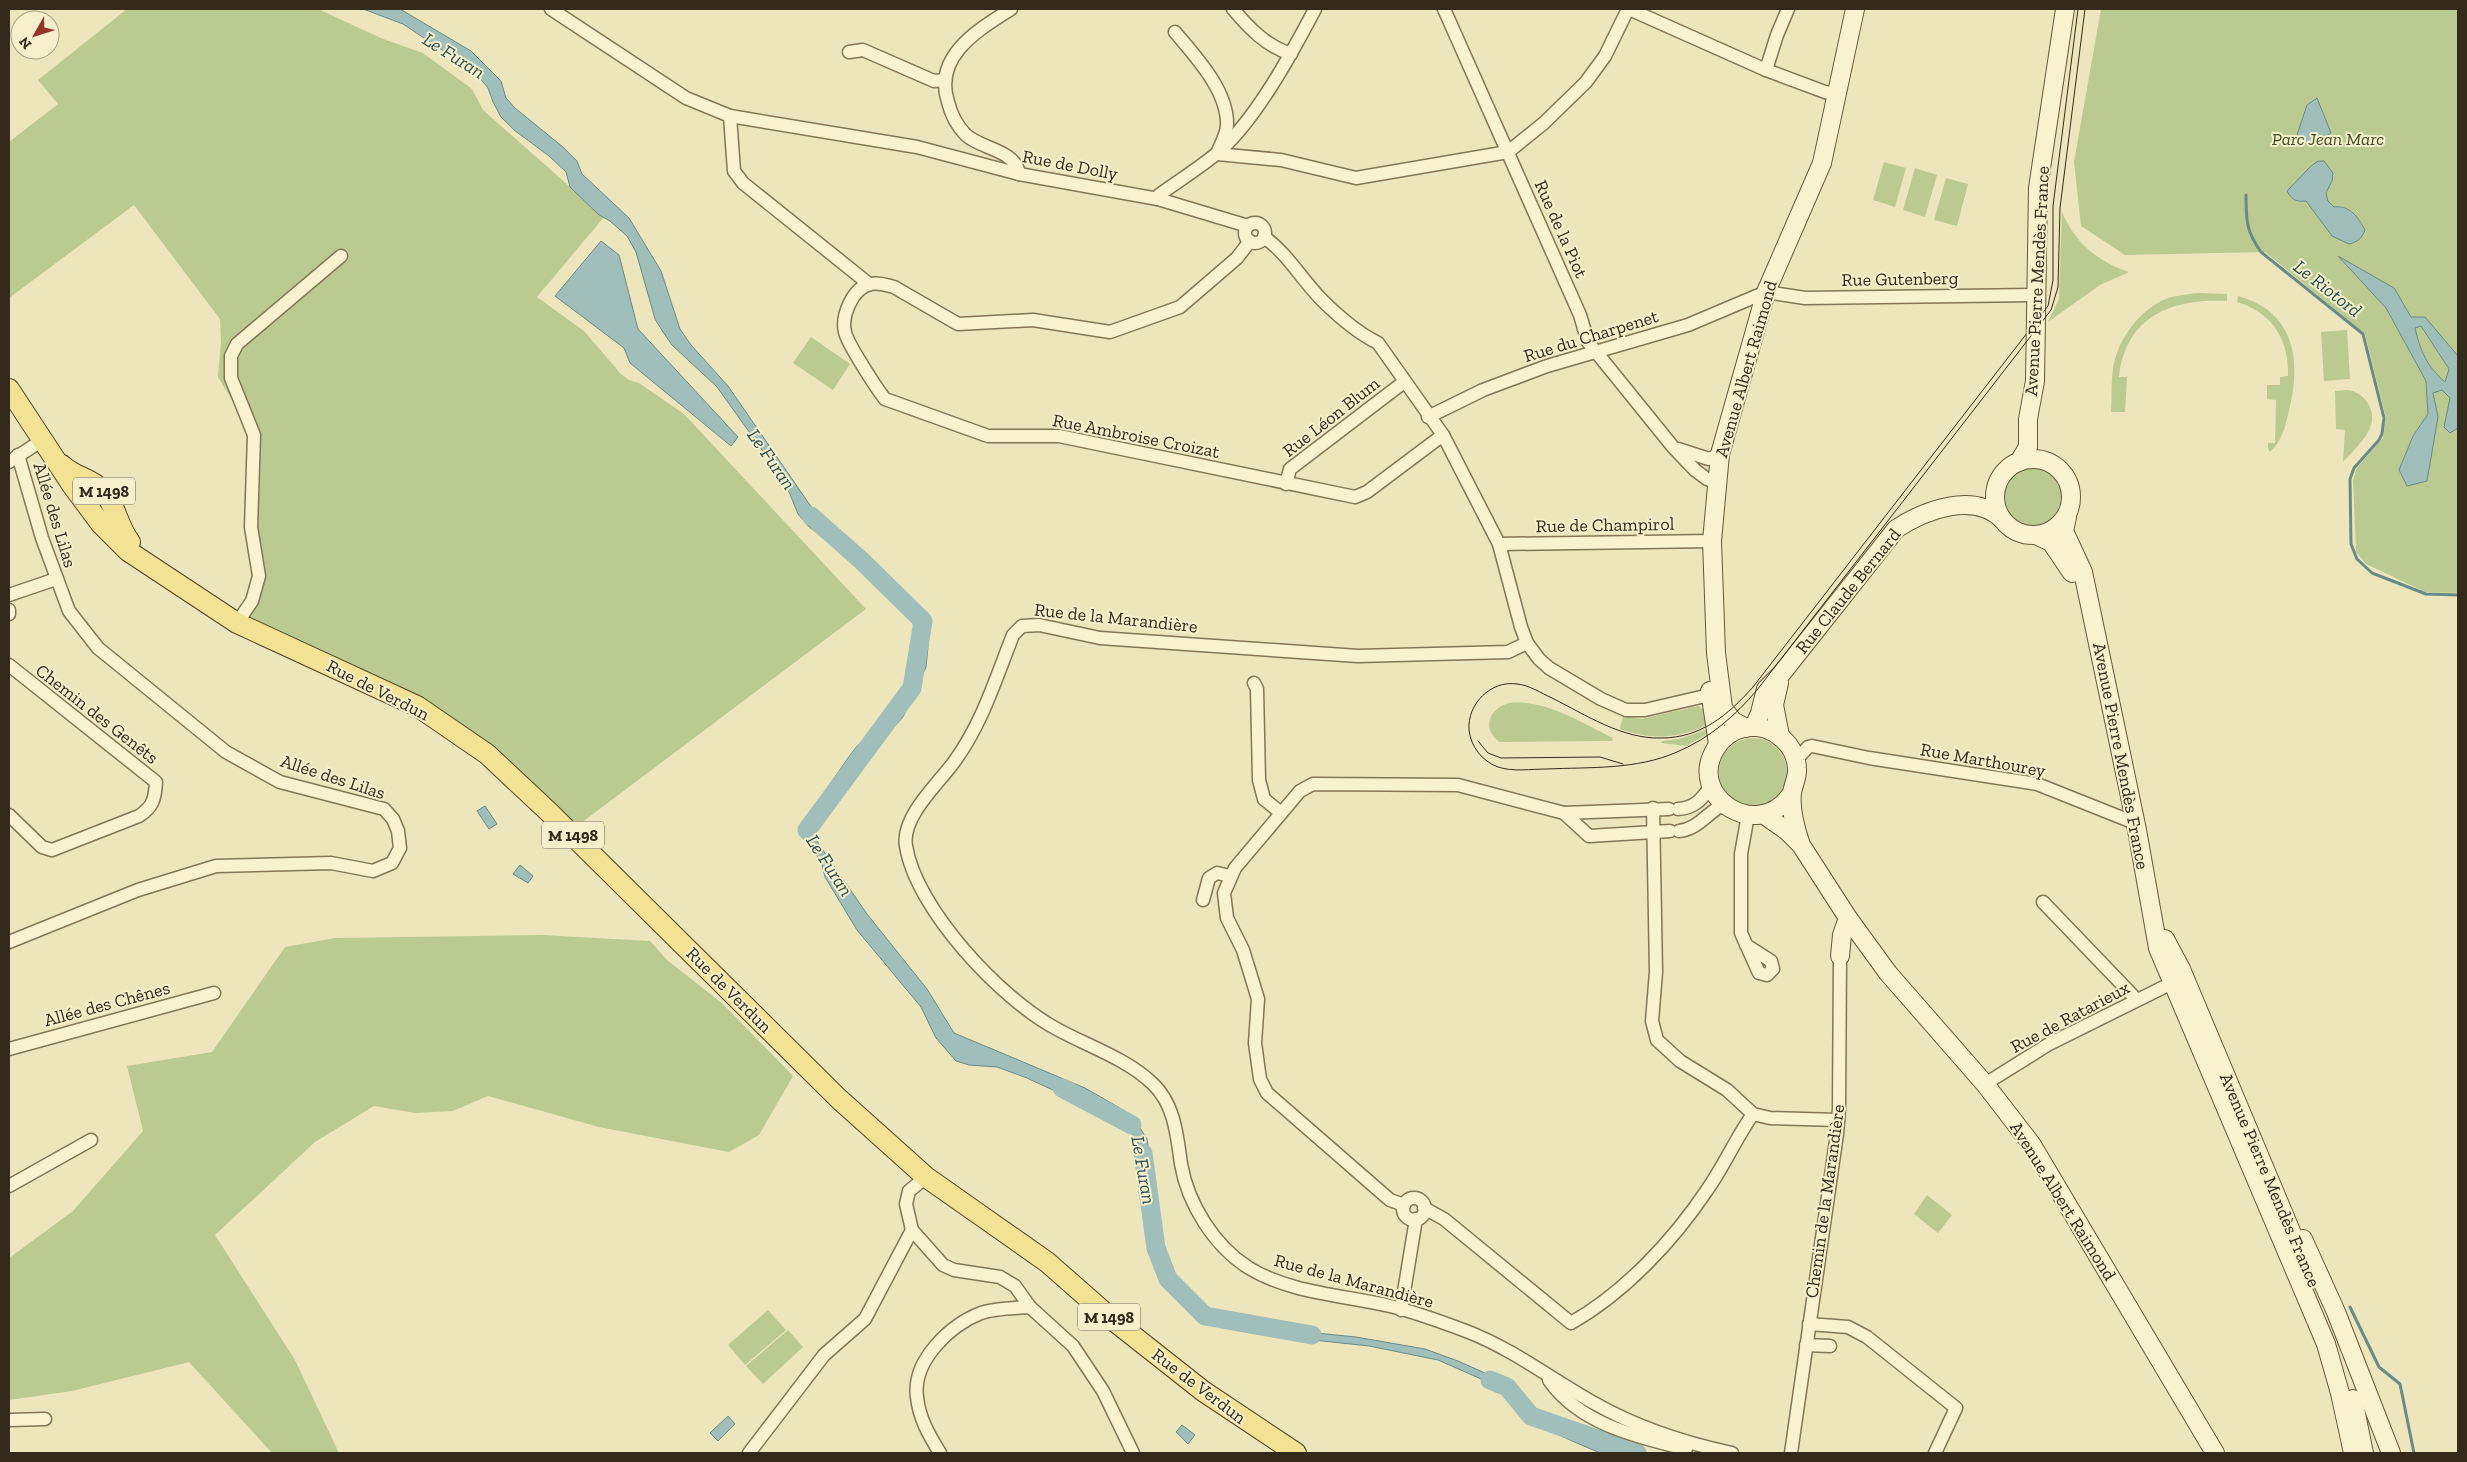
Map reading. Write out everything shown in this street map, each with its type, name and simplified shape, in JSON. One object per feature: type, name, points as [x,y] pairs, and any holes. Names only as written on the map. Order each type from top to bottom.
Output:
[{"type":"main road","name":"Avenue Albert Raimond","points":[[1718,744],[1715,697],[1716,653],[1712,541],[1720,454],[1766,292],[1822,163],[1855,9]]},
{"type":"main road","name":"Avenue Pierre Mendès France","points":[[2019,462],[2028,447],[2028,419],[2035,381],[2038,188],[2065,9]]},
{"type":"main road","points":[[1997,484],[1996,502],[2003,520],[2018,532],[2036,536],[2054,530],[2066,517],[2071,502],[2068,482],[2042,451],[2035,381]]},
{"type":"main road","name":"Rue de Verdun","points":[[9,389],[72,485],[101,524],[128,551],[237,623],[417,706],[487,754],[552,814],[839,1099],[926,1177],[1047,1262],[1113,1320],[1203,1391],[1296,1453]]},
{"type":"main road","points":[[1960,505],[1986,495],[2009,468],[2019,462],[2034,458],[2052,464]]},
{"type":"main road","name":"Rue Claude Bernard","points":[[1750,727],[1760,712],[1766,689],[1782,672],[1896,529],[1917,515],[1936,509],[1960,505],[1990,510],[2003,520]]},
{"type":"main road","name":"Avenue Pierre Mendès France","points":[[2066,517],[2065,535],[2084,572],[2088,599],[2136,823],[2158,948],[2326,1344],[2340,1393],[2353,1453]]},
{"type":"main road","name":"Avenue Pierre Mendès France","points":[[2036,536],[2046,538],[2055,546],[2088,599]]},
{"type":"main road","name":"Rue Claude Bernard","points":[[1782,672],[1774,705],[1789,748]]},
{"type":"main road","points":[[1715,697],[1733,721],[1750,727],[1768,730],[1789,748],[1797,774],[1792,792],[1780,806],[1755,815],[1735,812],[1724,804],[1711,786],[1709,768],[1712,754],[1718,744],[1730,733],[1750,727]]},
{"type":"main road","name":"Avenue Albert Raimond","points":[[1792,792],[1794,823],[1801,845]]},
{"type":"main road","name":"Avenue Albert Raimond","points":[[1755,815],[1787,831],[1801,845],[1848,918],[1888,973],[1985,1084],[2032,1145],[2215,1453]]},
{"type":"main road","name":"Avenue Pierre Mendès France","points":[[2152,914],[2181,969],[2331,1326],[2349,1380],[2364,1442],[2364,1453]]},
{"type":"main road","name":"Chemin de la Marandière","points":[[1840,956],[1842,935],[1848,918]]},
{"type":"main road","points":[[2244,1120],[2260,1146],[2291,1217],[2310,1252],[2353,1354],[2391,1453]]},
{"type":"street","name":"Rue de Dolly","points":[[551,9],[686,98],[730,116],[918,147],[1019,174],[1158,199],[1248,226]]},
{"type":"street","points":[[1011,9],[970,36],[955,53],[945,80],[945,94],[952,118],[967,136],[1011,158],[1018,166],[1019,174]]},
{"type":"street","points":[[1233,9],[1258,36],[1278,50],[1291,54]]},
{"type":"street","points":[[1158,199],[1159,194],[1217,154],[1242,126],[1291,54],[1315,9]]},
{"type":"street","name":"Rue de la Piot","points":[[1444,9],[1580,315],[1588,342],[1673,448],[1695,470],[1707,479],[1717,483]]},
{"type":"street","points":[[1217,154],[1281,160],[1356,178],[1508,152],[1544,122],[1586,82],[1605,56],[1629,9],[1766,70],[1824,92],[1836,94]]},
{"type":"street","points":[[1766,70],[1777,35],[1788,9]]},
{"type":"street","points":[[1175,32],[1193,52],[1226,107],[1227,127],[1217,154]]},
{"type":"street","points":[[849,52],[863,50],[934,81],[945,80]]},
{"type":"street","points":[[730,116],[734,171],[743,184],[869,284],[883,284],[894,287],[958,324],[1033,320],[1110,332],[1180,307],[1237,258],[1250,241]]},
{"type":"street","points":[[1253,223],[1259,224],[1264,228],[1264,237],[1256,242],[1250,241],[1245,234],[1248,226],[1253,223]]},
{"type":"street","points":[[1264,237],[1275,244],[1322,300],[1364,336],[1378,343],[1428,417],[1443,435],[1499,544],[1520,627],[1527,643],[1538,659],[1549,668],[1601,699],[1626,710],[1645,710],[1715,697]]},
{"type":"street","points":[[237,623],[252,601],[259,576],[251,527],[254,435],[231,378],[231,356],[237,344],[341,256]]},
{"type":"street","name":"Rue Ambroise Croizat","points":[[869,284],[854,296],[845,314],[845,332],[876,389],[885,399],[988,436],[1058,436],[1355,497],[1367,492],[1443,435]]},
{"type":"street","name":"Rue Gutenberg","points":[[1766,292],[1805,298],[2036,295]]},
{"type":"street","name":"Rue du Charpenet","points":[[1428,417],[1483,390],[1547,366],[1688,325],[1766,292]]},
{"type":"street","name":"Rue Léon Blum","points":[[1286,484],[1290,469],[1404,382]]},
{"type":"street","points":[[14,459],[44,440]]},
{"type":"street","points":[[1673,448],[1709,459],[1720,454]]},
{"type":"street","name":"Allée des Lilas","points":[[9,942],[138,890],[216,866],[330,863],[373,871],[392,863],[400,848],[398,831],[393,818],[384,809],[280,782],[226,752],[98,648],[69,611],[14,459]]},
{"type":"street","name":"Rue de Champirol","points":[[1499,544],[1712,541]]},
{"type":"street","points":[[9,595],[56,579]]},
{"type":"street","name":"Rue de la Marandière","points":[[1527,643],[1508,652],[1358,656],[1100,638],[1038,625],[1022,626],[1013,635],[982,715],[957,758],[910,818],[905,843],[912,871],[936,912],[975,964],[1010,997],[1051,1026],[1129,1066],[1155,1086],[1172,1111],[1189,1193],[1205,1225],[1221,1245],[1249,1268],[1277,1282],[1400,1310],[1467,1332],[1526,1360],[1616,1415],[1692,1444],[1732,1453]]},
{"type":"street","name":"Chemin des Genêts","points":[[9,665],[156,782],[155,796],[151,809],[139,816],[52,850],[42,847],[9,815]]},
{"type":"street","points":[[1254,683],[1257,689],[1259,780],[1264,799],[1281,813]]},
{"type":"street","name":"Rue Marthourey","points":[[1789,748],[1809,746],[1869,758],[2037,784],[2136,823]]},
{"type":"street","points":[[1404,1206],[1390,1200],[1267,1093],[1260,1078],[1255,1044],[1258,1000],[1244,950],[1227,918],[1224,893],[1230,876],[1300,791],[1313,784],[1458,785],[1564,814],[1653,808],[1688,808],[1696,804],[1711,786]]},
{"type":"street","points":[[1564,814],[1589,836],[1674,831],[1693,828],[1724,804]]},
{"type":"street","points":[[1653,808],[1656,972],[1652,1021],[1657,1040],[1680,1060],[1727,1090],[1753,1114],[1770,1118],[1838,1120]]},
{"type":"street","points":[[1746,945],[1741,934],[1741,854],[1755,815]]},
{"type":"street","points":[[1203,900],[1209,878],[1217,873],[1230,876]]},
{"type":"street","points":[[2043,902],[2137,1000]]},
{"type":"street","name":"Chemin de la Marandière","points":[[1791,1453],[1838,1120],[1840,956]]},
{"type":"street","name":"Rue de Ratarieux","points":[[1985,1084],[2049,1044],[2172,983]]},
{"type":"street","name":"Allée des Chênes","points":[[9,1049],[214,993]]},
{"type":"street","points":[[1424,1208],[1423,1215],[1416,1219],[1406,1216],[1404,1206],[1407,1201],[1414,1198],[1421,1202],[1424,1208],[1444,1219],[1571,1323],[1587,1314],[1619,1288],[1681,1225],[1708,1190],[1753,1114]]},
{"type":"street","points":[[9,1186],[91,1140]]},
{"type":"street","points":[[926,1177],[909,1191],[906,1204],[912,1230],[943,1265],[954,1270],[1000,1277],[1014,1286],[1030,1306],[1073,1346],[1104,1391],[1133,1453]]},
{"type":"street","points":[[1400,1310],[1416,1219]]},
{"type":"street","points":[[749,1453],[824,1356],[865,1318],[912,1230]]},
{"type":"street","points":[[940,1453],[924,1428],[916,1395],[921,1368],[938,1342],[961,1323],[982,1312],[1030,1306]]},
{"type":"street","points":[[1809,1324],[1848,1326],[1867,1337],[1956,1408],[1935,1453]]},
{"type":"street","points":[[1806,1345],[1830,1346]]},
{"type":"street","name":"Rue de la Marandière","points":[[1542,1370],[1551,1383],[1580,1411],[1606,1425],[1703,1453]]},
{"type":"street","points":[[9,1420],[44,1419]]},
{"type":"green space","points":[[127,9],[318,9],[383,39],[423,53],[472,89],[483,110],[604,217],[537,297],[584,331],[621,374],[629,380],[639,383],[684,414],[866,609],[569,832],[417,706],[237,623],[259,576],[251,527],[254,435],[218,377],[221,342],[220,319],[134,205],[9,298],[9,142],[58,104],[38,80]]},
{"type":"green space","name":"Parc Jean Marc","points":[[2101,9],[2458,9],[2458,593],[2425,592],[2366,564],[2356,552],[2353,480],[2356,469],[2383,438],[2386,418],[2365,334],[2265,252],[2125,255],[2081,226],[2074,162]]},
{"type":"green space","points":[[1884,162],[1906,168],[1895,207],[1873,200]]},
{"type":"green space","points":[[1915,168],[1937,175],[1925,217],[1903,210]]},
{"type":"green space","points":[[1946,178],[1968,184],[1957,226],[1934,220]]},
{"type":"green space","points":[[2062,212],[2074,233],[2089,250],[2107,263],[2129,272],[2100,285],[2048,322],[2059,299]]},
{"type":"green space","points":[[2198,293],[2227,294],[2227,301],[2188,303],[2155,315],[2142,325],[2131,339],[2123,356],[2119,377],[2127,377],[2125,412],[2111,412],[2112,374],[2115,358],[2125,335],[2141,316],[2160,301],[2171,297]]},
{"type":"green space","points":[[2238,296],[2257,303],[2271,313],[2282,325],[2289,340],[2293,356],[2293,391],[2286,421],[2280,438],[2270,452],[2268,443],[2275,443],[2276,400],[2267,399],[2267,385],[2280,385],[2280,377],[2288,376],[2286,351],[2282,340],[2269,321],[2250,307],[2237,302]]},
{"type":"green space","points":[[2347,330],[2350,379],[2324,381],[2321,332]]},
{"type":"green space","points":[[811,337],[850,364],[833,390],[793,363]]},
{"type":"green space","points":[[2347,390],[2361,395],[2367,402],[2372,419],[2367,435],[2343,462],[2345,430],[2336,429],[2335,391]]},
{"type":"green space","points":[[2028,467],[2040,467],[2056,476],[2063,486],[2065,498],[2063,510],[2056,520],[2040,529],[2028,529],[2017,524],[2008,515],[2003,504],[2003,492],[2008,481],[2017,472]]},
{"type":"green space","points":[[1509,703],[1523,703],[1550,708],[1613,738],[1612,741],[1500,742],[1491,732],[1490,720],[1496,710]]},
{"type":"green space","points":[[1698,706],[1704,710],[1707,725],[1686,733],[1653,736],[1631,733],[1620,729],[1623,716],[1642,719]]},
{"type":"green space","points":[[1708,729],[1709,733],[1686,746],[1661,743],[1662,741],[1679,739]]},
{"type":"green space","points":[[1753,738],[1766,741],[1777,748],[1784,759],[1787,772],[1784,785],[1777,796],[1766,803],[1753,806],[1740,803],[1729,796],[1722,785],[1719,772],[1722,759],[1729,748],[1740,741]]},
{"type":"green space","points":[[542,935],[650,941],[667,960],[723,1004],[793,1076],[759,1135],[729,1152],[599,1127],[488,1096],[453,1111],[415,1113],[374,1106],[315,1142],[215,1235],[295,1360],[339,1453],[272,1453],[189,1362],[72,1391],[9,1400],[9,1258],[73,1211],[143,1131],[127,1066],[212,1052],[285,947],[335,938]]},
{"type":"green space","points":[[1927,1195],[1952,1215],[1938,1233],[1914,1214]]},
{"type":"green space","points":[[768,1310],[786,1330],[745,1365],[728,1345]]},
{"type":"green space","points":[[788,1330],[803,1347],[763,1384],[746,1366]]},
{"type":"water","points":[[363,9],[400,9],[471,51],[501,81],[506,98],[515,108],[563,147],[577,161],[582,174],[629,218],[661,271],[680,329],[691,345],[728,386],[832,537],[859,552],[875,570],[906,594],[926,626],[929,636],[926,667],[903,717],[894,727],[879,738],[835,787],[815,826],[818,843],[867,914],[927,989],[954,1033],[1085,1088],[1125,1111],[1138,1125],[1147,1139],[1149,1153],[1145,1190],[1154,1235],[1180,1293],[1199,1309],[1228,1321],[1267,1328],[1356,1337],[1425,1349],[1458,1361],[1514,1386],[1535,1415],[1620,1453],[1600,1453],[1554,1433],[1527,1415],[1513,1393],[1438,1360],[1369,1346],[1258,1334],[1201,1320],[1174,1296],[1163,1279],[1158,1259],[1149,1242],[1139,1193],[1143,1156],[1137,1141],[1127,1127],[1090,1101],[1055,1091],[997,1067],[969,1065],[956,1061],[936,1038],[921,1007],[857,930],[825,877],[821,861],[799,833],[803,823],[857,746],[890,721],[905,698],[908,684],[920,667],[921,653],[920,642],[908,611],[891,588],[863,571],[847,555],[809,527],[798,514],[785,482],[717,387],[672,345],[655,319],[636,252],[627,236],[610,221],[599,215],[570,187],[566,172],[549,156],[514,130],[501,117],[488,88],[474,71],[403,24]]},
{"type":"water","points":[[2317,98],[2331,133],[2312,145],[2295,141],[2307,105]]},
{"type":"water","points":[[2318,161],[2324,161],[2333,173],[2332,181],[2326,193],[2328,201],[2334,207],[2345,208],[2353,213],[2365,230],[2355,242],[2349,244],[2332,236],[2306,201],[2295,200],[2287,191]]},
{"type":"water","points":[[601,241],[619,255],[638,329],[738,437],[731,446],[630,363],[624,348],[555,296]]},
{"type":"water","points":[[2338,256],[2394,288],[2411,317],[2425,317],[2458,356],[2458,428],[2450,433],[2444,427],[2450,398],[2442,390],[2433,393],[2438,417],[2427,481],[2407,486],[2399,470],[2413,436],[2428,414],[2426,381],[2386,308]],"holes":[[[2421,326],[2449,369],[2445,382],[2433,370],[2425,358],[2415,328]]]},
{"type":"water","points":[[485,806],[497,824],[489,829],[477,811]]},
{"type":"water","points":[[520,865],[533,876],[528,883],[513,874]]},
{"type":"water","points":[[728,1416],[735,1424],[718,1441],[710,1433]]},
{"type":"water","points":[[1182,1425],[1195,1435],[1188,1444],[1176,1432]]},
{"type":"waterway","name":"Le Riotord","points":[[2246,195],[2248,225],[2252,238],[2261,252],[2363,334],[2384,418],[2382,434],[2379,440],[2354,468],[2350,479],[2351,544],[2357,559],[2372,573],[2426,594],[2458,595]]},
{"type":"waterway","name":"Le Furan","points":[[807,830],[912,688],[923,621],[862,561],[811,516]]},
{"type":"waterway","name":"Le Furan","points":[[1062,1088],[1132,1125]]},
{"type":"waterway","name":"Le Furan","points":[[1143,1153],[1156,1248],[1168,1279],[1205,1316],[1312,1335]]},
{"type":"waterway","name":"Le Riotord","points":[[2350,1307],[2379,1367],[2400,1384],[2414,1453]]},
{"type":"waterway","name":"Le Furan","points":[[1490,1380],[1507,1387],[1531,1416],[1637,1453]]},
{"type":"tram line","points":[[2078,9],[2053,206],[2053,280],[2048,306],[1753,687],[1734,707],[1713,723],[1689,734],[1661,738],[1632,735],[1605,725],[1526,686],[1517,684],[1498,686],[1482,696],[1476,703],[1469,720],[1472,742],[1478,753],[1487,761],[1504,769],[1522,770],[1629,765],[1661,758],[1689,746],[1721,726],[1757,690],[2051,310],[2058,287],[2060,208],[2085,9]]},
{"type":"tram line","points":[[1478,741],[1488,753],[1501,758],[1600,757],[1623,764]]}]
